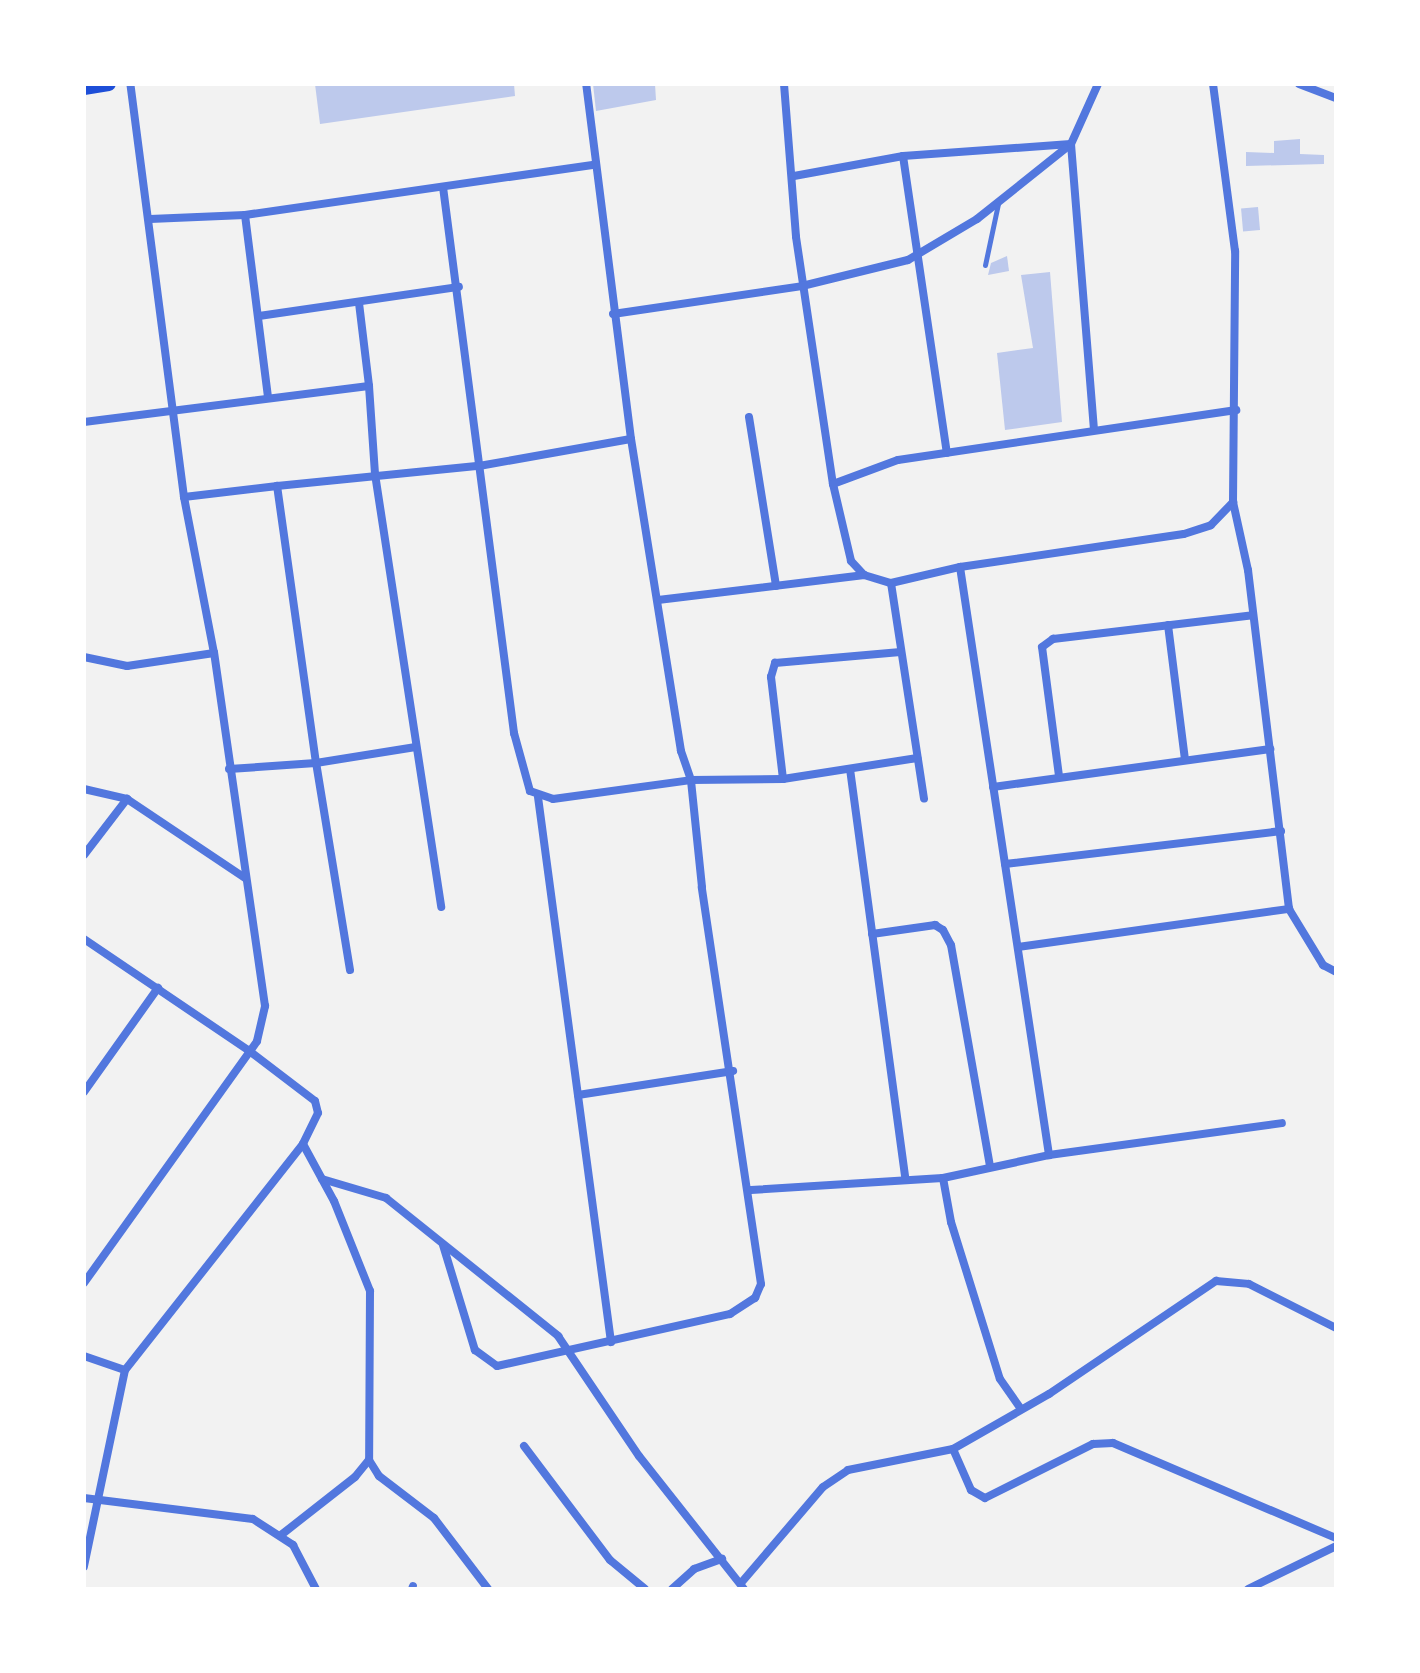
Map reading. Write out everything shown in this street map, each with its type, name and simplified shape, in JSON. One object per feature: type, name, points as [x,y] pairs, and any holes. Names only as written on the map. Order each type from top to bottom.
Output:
[{"type":"main road","points":[[84,88],[109,84]]},
{"type":"street","points":[[84,1283],[248,1050],[263,1026],[265,1006],[214,653],[184,497],[130,84]]},
{"type":"street","points":[[443,1245],[463,1318],[484,1361],[497,1366],[730,1314],[755,1298],[761,1284],[751,1190],[702,887],[691,780],[681,751],[631,439],[592,165],[586,84]]},
{"type":"street","points":[[786,84],[802,286],[833,484],[851,561],[864,575]]},
{"type":"street","points":[[613,314],[802,286],[915,256],[977,219],[1071,144],[1098,84]]},
{"type":"street","points":[[1213,84],[1235,251],[1233,502],[1253,615],[1289,909],[1323,965],[1336,972]]},
{"type":"street","points":[[1299,84],[1336,98]]},
{"type":"street","points":[[794,176],[903,156],[1071,144]]},
{"type":"street","points":[[1071,144],[1094,428]]},
{"type":"street","points":[[903,156],[915,256],[947,453]]},
{"type":"street","points":[[150,219],[245,215],[592,165]]},
{"type":"street","points":[[443,187],[459,287],[514,733],[524,783],[538,797],[611,1342]]},
{"type":"street","points":[[245,215],[268,398]]},
{"type":"street","points":[[259,316],[459,287]]},
{"type":"street","points":[[359,303],[375,474],[441,907]]},
{"type":"street","points":[[84,422],[369,386]]},
{"type":"street","points":[[833,484],[888,462],[1094,428],[1236,410]]},
{"type":"street","points":[[749,417],[776,586]]},
{"type":"street","points":[[184,497],[375,474],[479,466],[631,439]]},
{"type":"street","points":[[277,486],[316,763],[350,970]]},
{"type":"street","points":[[658,600],[864,575],[891,583],[960,567],[1184,534],[1211,525],[1233,502]]},
{"type":"street","points":[[960,567],[1049,1155]]},
{"type":"street","points":[[891,583],[924,798]]},
{"type":"street","points":[[1059,776],[1042,647],[1053,639],[1253,615]]},
{"type":"street","points":[[1168,625],[1185,760]]},
{"type":"street","points":[[783,779],[771,677],[775,663],[901,652]]},
{"type":"street","points":[[84,657],[127,666],[214,653]]},
{"type":"street","points":[[229,769],[316,763],[416,747]]},
{"type":"street","points":[[993,787],[1270,749]]},
{"type":"street","points":[[538,797],[646,789],[691,780],[783,779],[917,758]]},
{"type":"street","points":[[850,769],[905,1177]]},
{"type":"street","points":[[84,789],[127,799],[245,878]]},
{"type":"street","points":[[84,855],[127,799]]},
{"type":"street","points":[[1005,864],[1281,831]]},
{"type":"street","points":[[1018,947],[1289,909]]},
{"type":"street","points":[[872,934],[935,925],[943,930],[951,945],[990,1166]]},
{"type":"street","points":[[84,939],[248,1050],[315,1101],[318,1113],[303,1144],[125,1370],[94,1501],[84,1567]]},
{"type":"street","points":[[84,1092],[158,988]]},
{"type":"street","points":[[578,1095],[733,1071]]},
{"type":"street","points":[[751,1190],[905,1177],[943,1178],[1049,1155],[1282,1123]]},
{"type":"street","points":[[303,1144],[322,1179],[370,1291],[369,1460],[379,1476],[434,1518],[488,1589]]},
{"type":"street","points":[[943,1178],[951,1222],[996,1365],[1020,1408]]},
{"type":"street","points":[[322,1179],[386,1198],[571,1351],[639,1456],[743,1586],[823,1487],[848,1470],[953,1449],[1216,1281],[1249,1284],[1336,1328]]},
{"type":"street","points":[[84,1356],[125,1370]]},
{"type":"street","points":[[953,1449],[971,1490],[985,1498],[1093,1444],[1113,1443],[1336,1538]]},
{"type":"street","points":[[524,1446],[610,1560],[645,1589]]},
{"type":"street","points":[[281,1535],[355,1477],[369,1460]]},
{"type":"street","points":[[84,1498],[253,1519],[281,1535],[301,1554],[316,1589]]},
{"type":"street","points":[[1248,1589],[1336,1546]]},
{"type":"street","points":[[672,1589],[694,1569],[722,1559]]},
{"type":"lane","points":[[985,265],[999,199]]},
{"type":"building","points":[[315,84],[514,84],[515,96],[320,124]]},
{"type":"building","points":[[593,84],[655,84],[656,100],[596,111]]},
{"type":"building","points":[[1300,139],[1300,154],[1324,155],[1324,164],[1246,166],[1246,152],[1274,153],[1274,141]]},
{"type":"building","points":[[1258,207],[1260,230],[1243,231],[1241,208]]},
{"type":"building","points":[[1007,256],[1009,271],[988,275],[991,263]]},
{"type":"building","points":[[1050,272],[1062,422],[1005,430],[997,353],[1033,348],[1021,275]]}]
